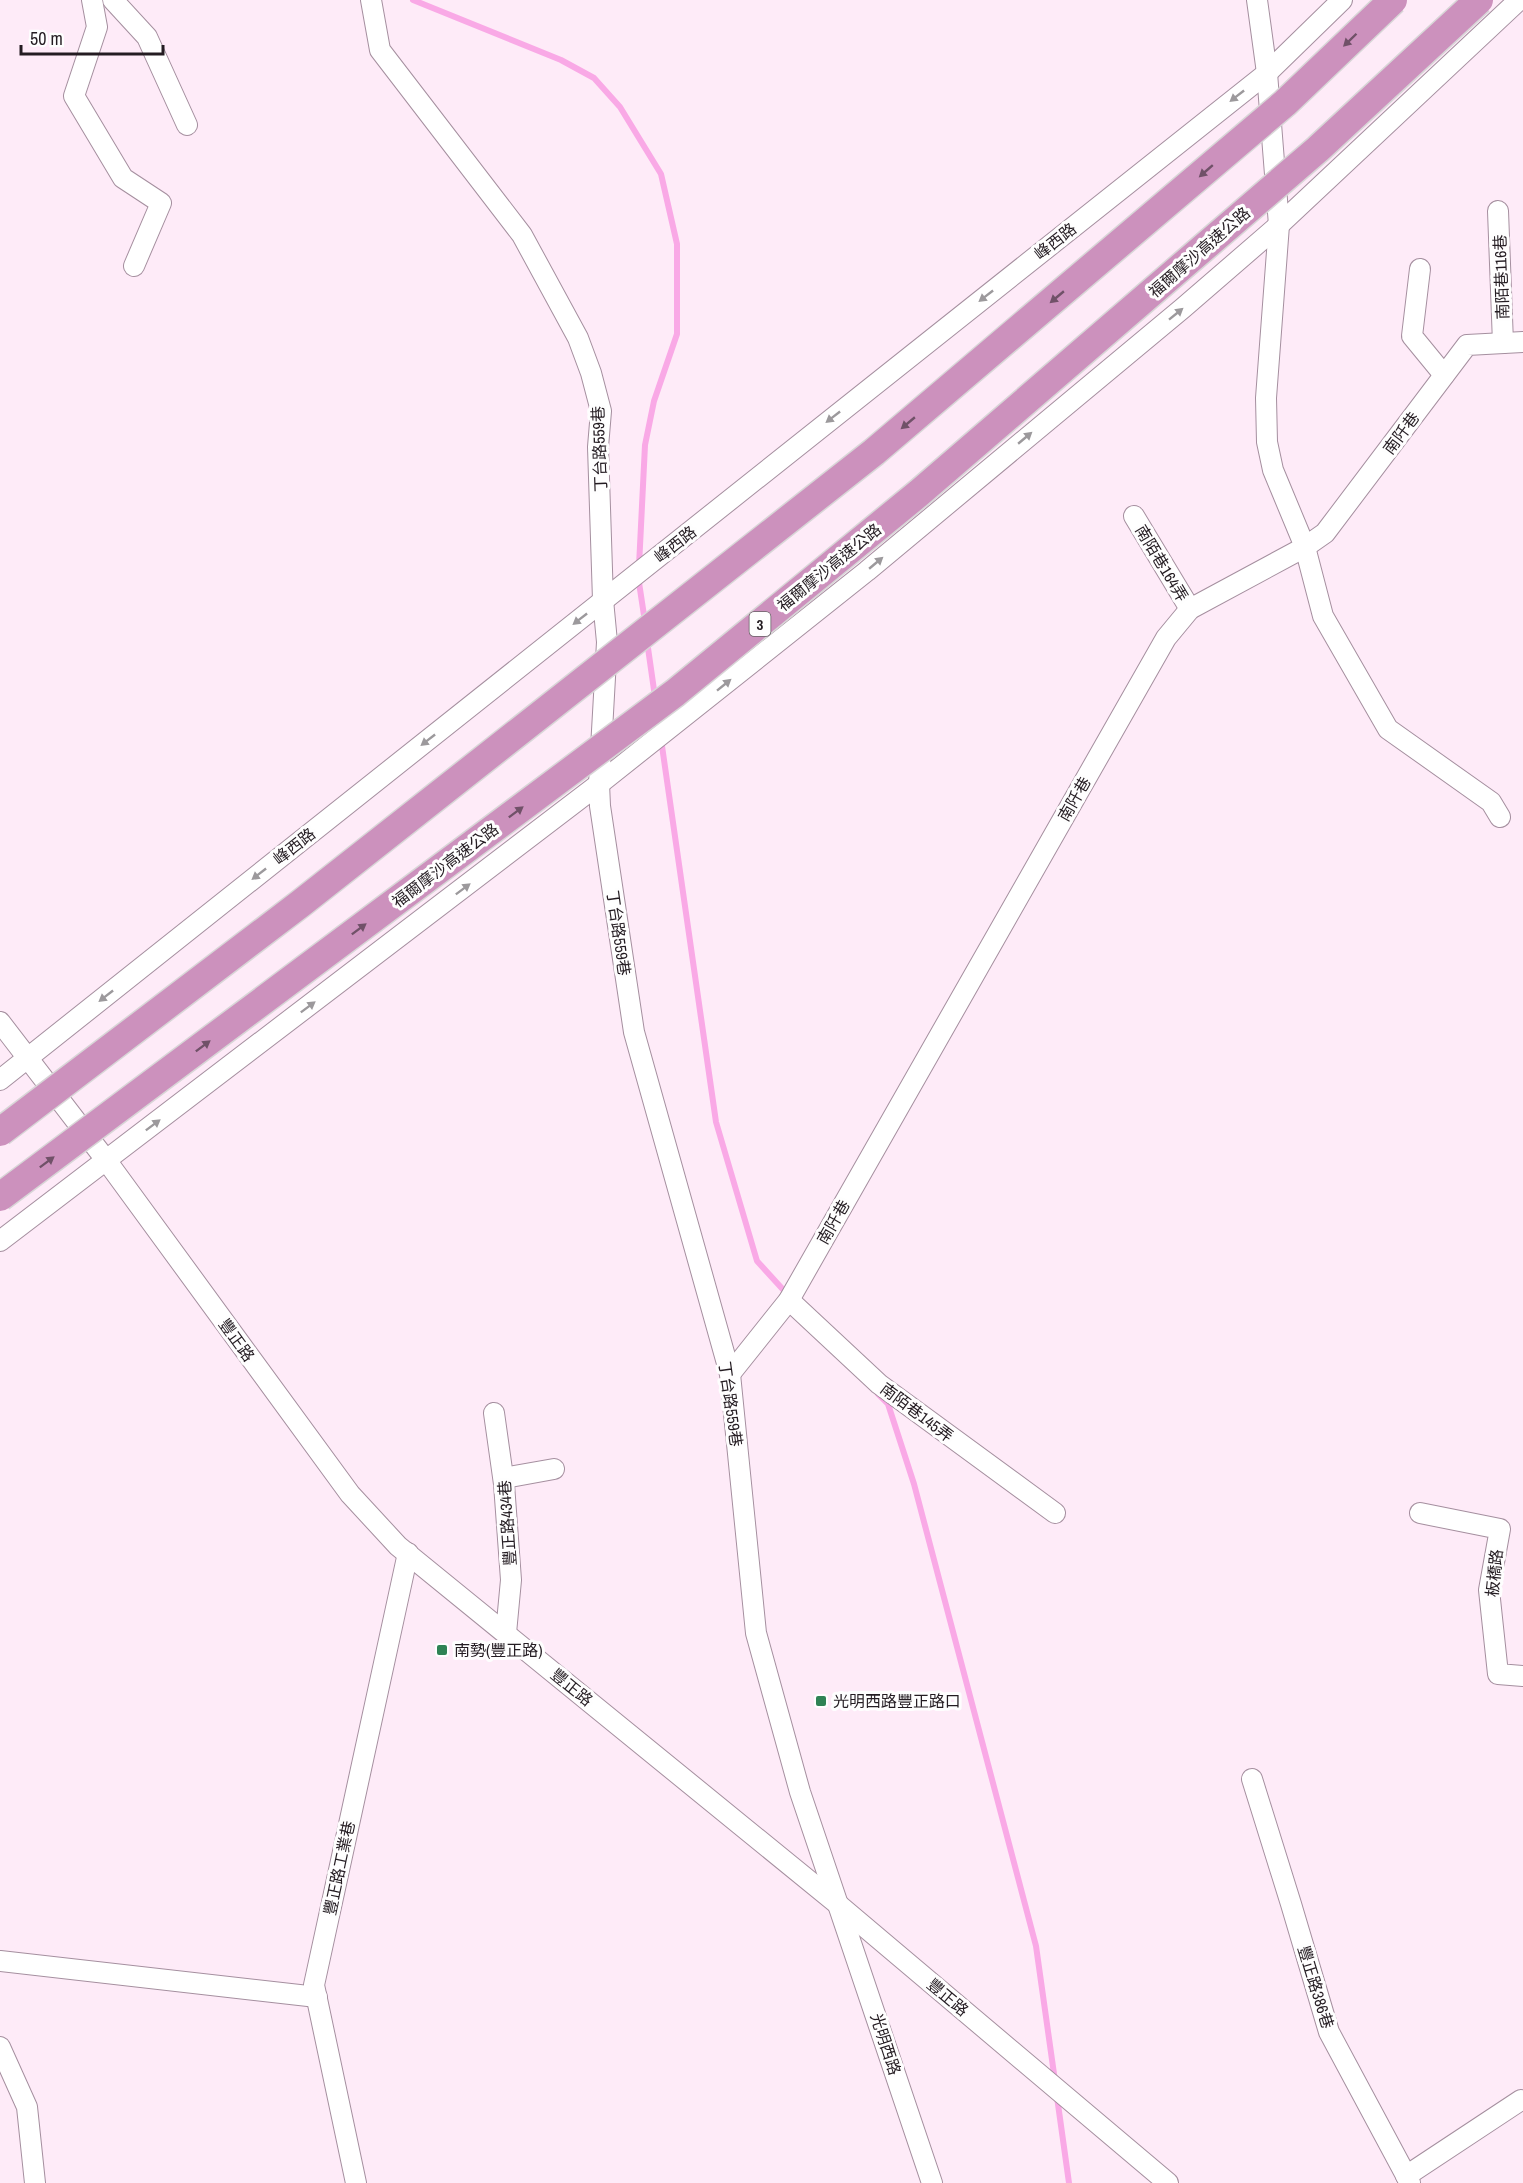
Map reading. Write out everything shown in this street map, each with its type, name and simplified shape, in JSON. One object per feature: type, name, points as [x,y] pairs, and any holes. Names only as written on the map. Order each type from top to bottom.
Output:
[{"type":"highway","points":[[0,1132],[300,904],[874,452],[1285,103],[1393,0]]},
{"type":"highway","name":"福爾摩沙高速公路","points":[[0,1197],[675,693],[919,493],[1318,149],[1479,0]]},
{"type":"street","points":[[92,0],[98,27],[74,96],[123,178],[161,203],[134,266]]},
{"type":"street","points":[[113,0],[147,37],[187,125]]},
{"type":"street","points":[[1257,0],[1267,73],[1279,225],[1266,398],[1267,442],[1273,470],[1305,547],[1323,616],[1388,729],[1491,802],[1500,817]]},
{"type":"street","name":"峰西路","points":[[0,1080],[1267,73],[1342,0]]},
{"type":"street","points":[[0,1241],[599,784],[867,571],[1183,308],[1279,225],[1519,0]]},
{"type":"street","name":"丁台路559巷","points":[[367,2],[380,50],[522,235],[578,338],[591,373],[600,411],[598,447],[603,600],[607,642],[599,784],[600,806],[634,1032],[730,1374],[756,1633],[800,1792],[840,1906]]},
{"type":"street","name":"南陌巷116巷","points":[[1498,212],[1513,343]]},
{"type":"street","points":[[1420,269],[1412,336],[1444,375]]},
{"type":"street","name":"南阡巷","points":[[730,1374],[789,1300],[1166,638],[1190,609],[1305,547],[1325,533],[1467,345],[1513,343]]},
{"type":"street","name":"南陌巷164弄","points":[[1134,516],[1190,609]]},
{"type":"street","name":"豐正路","points":[[0,1022],[106,1160],[350,1494],[398,1546],[840,1906],[1168,2183]]},
{"type":"street","name":"南陌巷145弄","points":[[789,1300],[879,1384],[1054,1513]]},
{"type":"street","name":"豐正路434巷","points":[[494,1413],[504,1478],[511,1580],[506,1633]]},
{"type":"street","points":[[504,1478],[554,1469]]},
{"type":"street","name":"板橋路","points":[[1420,1513],[1500,1529],[1489,1590],[1498,1674],[1523,1676]]},
{"type":"street","name":"豐正路工業巷","points":[[356,2183],[314,1985],[408,1554]]},
{"type":"street","name":"豐正路386巷","points":[[1252,1779],[1292,1904],[1329,2032],[1408,2179]]},
{"type":"street","name":"光明西路","points":[[840,1906],[932,2183]]},
{"type":"street","points":[[0,1961],[317,1997]]},
{"type":"street","points":[[0,2047],[27,2107],[35,2183]]},
{"type":"street","points":[[1408,2179],[1521,2100]]},
{"type":"waterway","points":[[413,0],[561,60],[594,78],[620,107],[661,174],[677,244],[677,334],[654,401],[645,445],[639,566]]},
{"type":"waterway","points":[[638,576],[645,622]]},
{"type":"waterway","points":[[647,641],[655,697]]},
{"type":"waterway","points":[[661,739],[716,1122],[757,1261],[788,1295]]},
{"type":"waterway","points":[[878,1394],[888,1404],[914,1484],[1036,1946],[1055,2081]]},
{"type":"waterway","points":[[1057,2097],[1069,2183]]},
{"type":"place","name":"南勢(豐正路)","points":[[442,1650]]},
{"type":"place","name":"光明西路豐正路口","points":[[821,1701]]}]
